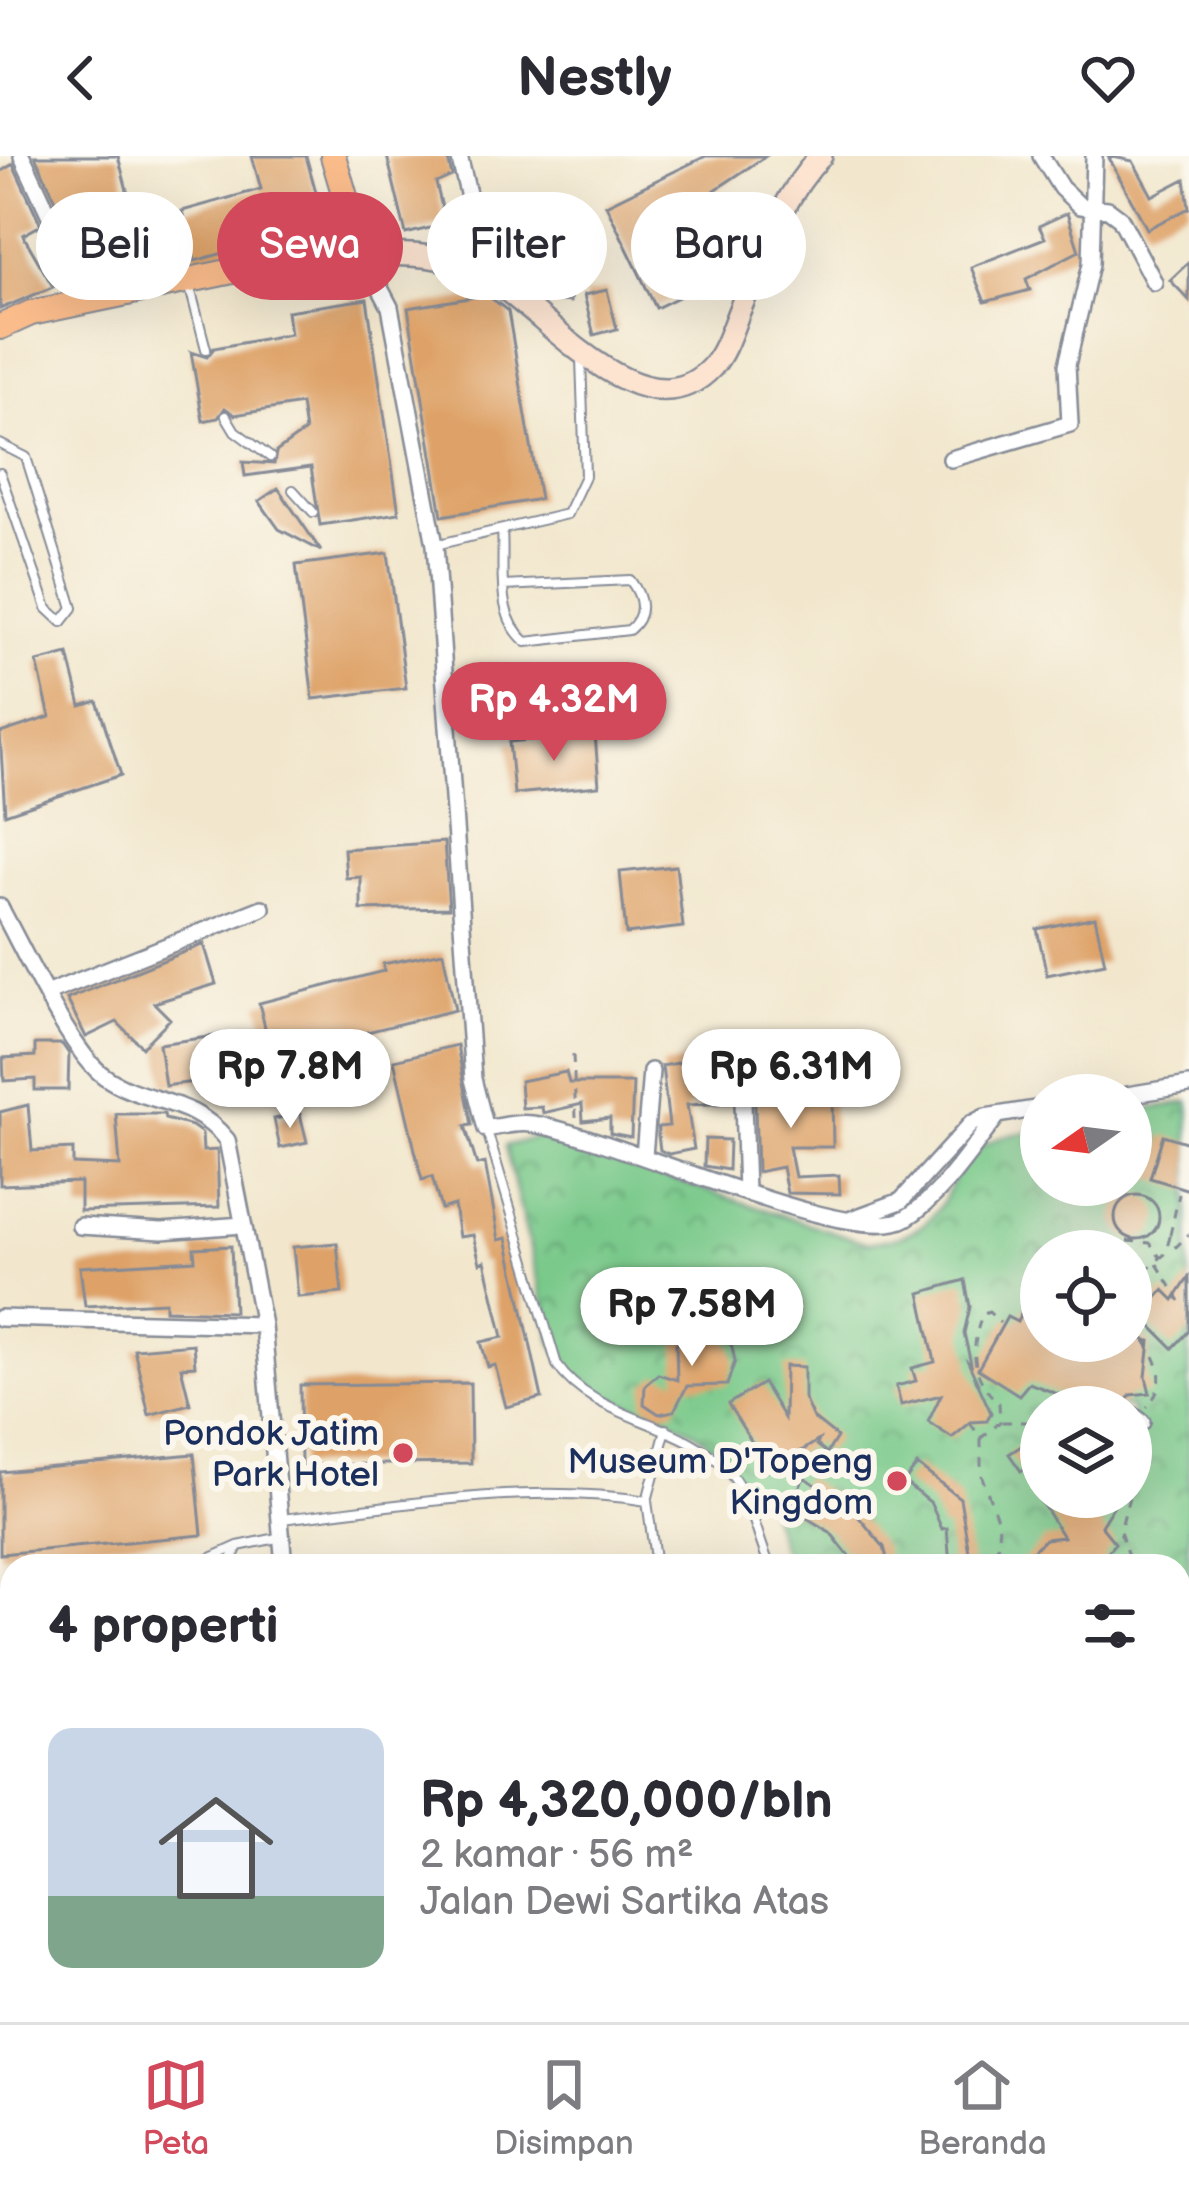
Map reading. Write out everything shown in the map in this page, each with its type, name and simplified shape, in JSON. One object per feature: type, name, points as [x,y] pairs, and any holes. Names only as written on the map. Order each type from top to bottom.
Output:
[{"type":"main road","points":[[333,156],[344,192]]},
{"type":"main road","points":[[518,300],[619,379],[649,386],[683,383],[710,369],[810,160]]},
{"type":"main road","points":[[0,327],[31,313],[100,300]]},
{"type":"street","points":[[22,156],[90,302]]},
{"type":"street","points":[[459,156],[468,192]]},
{"type":"street","points":[[1041,156],[1060,188],[1092,210],[1108,209],[1120,218],[1154,282]]},
{"type":"street","points":[[951,459],[1070,424],[1067,365],[1091,264],[1094,156]]},
{"type":"street","points":[[387,300],[399,343],[435,544],[473,1078],[486,1130],[525,1124],[644,1156],[746,1192],[880,1225],[905,1218],[933,1195],[998,1115],[1020,1111]]},
{"type":"street","points":[[0,908],[96,1071],[124,1088],[183,1104],[211,1120],[227,1140],[263,1325],[283,1554]]},
{"type":"street","points":[[48,993],[262,908]]},
{"type":"street","points":[[644,1156],[651,1071]]},
{"type":"street","points":[[742,1073],[746,1192]]},
{"type":"street","points":[[1152,1091],[1189,1085]]},
{"type":"street","points":[[80,1226],[162,1231],[243,1226]]},
{"type":"street","points":[[0,1318],[263,1325]]},
{"type":"lane","points":[[193,298],[206,350]]},
{"type":"lane","points":[[435,544],[567,514],[585,476],[580,350]]},
{"type":"lane","points":[[226,416],[270,457]]},
{"type":"lane","points":[[0,444],[26,457],[73,608],[62,622],[47,608],[0,473]]},
{"type":"lane","points":[[293,490],[313,512]]},
{"type":"lane","points":[[502,530],[503,586],[511,628],[526,642],[629,629],[639,622],[640,592],[630,580],[503,586]]},
{"type":"lane","points":[[486,1130],[557,1365],[573,1385],[706,1450],[737,1484],[765,1554]]},
{"type":"lane","points":[[654,1554],[647,1501],[666,1429]]},
{"type":"lane","points":[[281,1519],[545,1492],[647,1501]]},
{"type":"lane","points":[[220,1554],[282,1537]]},
{"type":"lane","points":[[234,1554],[238,1546]]},
{"type":"path","points":[[573,1055],[577,1137]]},
{"type":"path","points":[[1152,1265],[1170,1237],[1179,1194]]},
{"type":"path","points":[[1170,1237],[1176,1247],[1189,1234]]},
{"type":"path","points":[[1152,1247],[1180,1301]]},
{"type":"path","points":[[1000,1323],[988,1312],[982,1315],[971,1344],[979,1385],[999,1403],[1000,1422]]},
{"type":"path","points":[[981,1438],[1000,1422],[1020,1422]]},
{"type":"path","points":[[970,1424],[981,1438],[981,1474],[999,1524],[997,1554]]},
{"type":"path","points":[[1123,1518],[1120,1531],[1127,1554]]},
{"type":"green space","points":[[1189,1102],[1189,1554],[783,1554],[767,1500],[752,1501],[706,1441],[664,1417],[603,1394],[568,1366],[553,1342],[505,1146],[540,1136],[867,1243],[921,1226],[935,1213],[974,1153],[1020,1134],[1020,1206],[1152,1206],[1152,1108]]},
{"type":"building","points":[[35,156],[118,156],[127,192],[52,192]]},
{"type":"building","points":[[252,156],[306,156],[316,192],[250,192],[261,189]]},
{"type":"building","points":[[387,156],[447,156],[452,176],[436,183],[438,192],[427,192],[427,229],[406,234],[403,192],[396,192]]},
{"type":"building","points":[[706,156],[766,156],[716,192],[633,192]]},
{"type":"building","points":[[1108,156],[1133,161],[1152,196],[1185,179],[1189,208],[1147,229]]},
{"type":"building","points":[[13,164],[36,214],[36,228],[23,235],[36,258],[36,294],[0,309],[0,172]]},
{"type":"building","points":[[631,193],[631,256],[607,207]]},
{"type":"building","points":[[217,201],[217,255],[195,261],[193,253],[193,208]]},
{"type":"building","points":[[1067,213],[1079,251],[1026,279],[1030,290],[985,302],[971,267],[1045,238],[1039,226]]},
{"type":"building","points":[[1189,262],[1189,300],[1170,280]]},
{"type":"building","points":[[607,290],[617,329],[594,335],[585,300],[607,300]]},
{"type":"building","points":[[367,300],[399,513],[320,525],[311,467],[245,476],[243,462],[274,464],[276,452],[305,431],[301,404],[235,415],[225,408],[218,418],[203,421],[191,352],[207,357],[214,348],[290,334],[287,311]]},
{"type":"building","points":[[494,300],[508,311],[540,499],[442,516],[408,308]]},
{"type":"building","points":[[278,488],[321,551],[279,529],[259,501]]},
{"type":"building","points":[[388,553],[406,688],[313,699],[296,565]]},
{"type":"building","points":[[68,654],[81,706],[97,701],[121,775],[5,814],[0,733],[50,717],[37,662]]},
{"type":"building","points":[[595,734],[599,786],[514,794],[509,742]]},
{"type":"building","points":[[444,842],[449,908],[361,910],[361,877],[346,878],[344,849]]},
{"type":"building","points":[[676,866],[683,927],[626,934],[620,872]]},
{"type":"building","points":[[1095,917],[1105,963],[1047,975],[1037,929]]},
{"type":"building","points":[[204,944],[216,984],[154,1003],[170,1019],[142,1047],[117,1022],[86,1037],[67,999]]},
{"type":"building","points":[[443,952],[455,1010],[272,1056],[259,1003],[384,971],[383,964]]},
{"type":"building","points":[[236,1033],[242,1075],[165,1086],[159,1044]]},
{"type":"building","points":[[35,1044],[62,1044],[69,1054],[68,1090],[35,1090],[35,1079],[4,1081],[3,1058],[35,1056]]},
{"type":"building","points":[[457,1045],[472,1125],[465,1126],[477,1165],[485,1163],[499,1240],[507,1238],[542,1398],[506,1407],[495,1365],[488,1367],[481,1342],[503,1337],[485,1261],[480,1263],[473,1235],[459,1237],[454,1205],[441,1209],[432,1177],[422,1180],[394,1060]]},
{"type":"building","points":[[694,1060],[698,1080],[730,1078],[731,1103],[687,1105],[694,1149],[669,1154],[660,1150],[658,1135],[658,1127],[669,1126],[662,1066]]},
{"type":"building","points":[[754,1071],[790,1073],[789,1098],[832,1097],[833,1147],[789,1147],[795,1177],[839,1175],[840,1194],[787,1193],[782,1167],[757,1172]]},
{"type":"building","points":[[566,1072],[569,1083],[633,1083],[631,1137],[610,1133],[610,1118],[583,1121],[582,1104],[543,1113],[542,1107],[522,1108],[520,1081]]},
{"type":"building","points":[[28,1105],[32,1151],[73,1149],[73,1164],[120,1166],[116,1114],[164,1114],[165,1119],[192,1126],[202,1133],[203,1151],[217,1150],[219,1207],[80,1211],[80,1182],[0,1185],[0,1112]]},
{"type":"building","points":[[300,1114],[307,1142],[280,1148],[274,1119]]},
{"type":"building","points":[[1163,1135],[1189,1143],[1189,1190],[1152,1179]]},
{"type":"building","points":[[705,1139],[729,1140],[728,1170],[704,1166]]},
{"type":"building","points":[[1152,1200],[1158,1208],[1158,1226],[1152,1234],[1152,1230],[1119,1230],[1116,1226],[1117,1206],[1152,1206]]},
{"type":"building","points":[[337,1243],[342,1293],[298,1297],[293,1247]]},
{"type":"building","points":[[231,1246],[234,1312],[165,1310],[165,1302],[85,1306],[80,1267],[195,1260],[194,1248]]},
{"type":"building","points":[[1189,1277],[1189,1331],[1173,1348],[1152,1327],[1152,1302],[1164,1290],[1174,1300]]},
{"type":"building","points":[[965,1280],[970,1307],[964,1333],[971,1364],[968,1362],[991,1413],[987,1421],[971,1422],[952,1438],[928,1422],[941,1395],[901,1405],[896,1386],[916,1381],[912,1368],[935,1362],[920,1293]]},
{"type":"building","points":[[1020,1316],[1020,1362],[1148,1362],[1148,1386],[1029,1383],[1020,1386],[1019,1395],[978,1369],[1007,1317],[1017,1322]]},
{"type":"building","points":[[698,1327],[726,1337],[732,1347],[735,1361],[727,1385],[687,1386],[674,1411],[659,1414],[644,1404],[645,1385],[658,1374],[677,1380],[676,1344]]},
{"type":"building","points":[[193,1344],[195,1366],[181,1367],[190,1404],[149,1415],[134,1349]]},
{"type":"building","points":[[785,1366],[804,1367],[804,1398],[813,1418],[837,1437],[827,1453],[817,1445],[819,1440],[770,1471],[728,1404],[763,1383],[784,1418]]},
{"type":"building","points":[[470,1383],[471,1463],[301,1465],[300,1385]]},
{"type":"building","points":[[1020,1447],[1020,1470],[1009,1454]]},
{"type":"building","points":[[194,1454],[202,1535],[0,1554],[0,1472]]},
{"type":"building","points":[[917,1465],[960,1498],[969,1554],[949,1554],[947,1528],[942,1529],[930,1502],[904,1482]]},
{"type":"building","points":[[804,1477],[852,1509],[886,1554],[847,1554],[830,1532],[790,1508]]},
{"type":"building","points":[[1051,1518],[1106,1518],[1101,1526],[1115,1543],[1106,1554],[1029,1554],[1045,1539],[1063,1537]]},
{"type":"place","name":"Pondok Jatim Park Hotel","points":[[403,1453]]},
{"type":"place","name":"Museum D'Topeng Kingdom","points":[[897,1481]]}]
